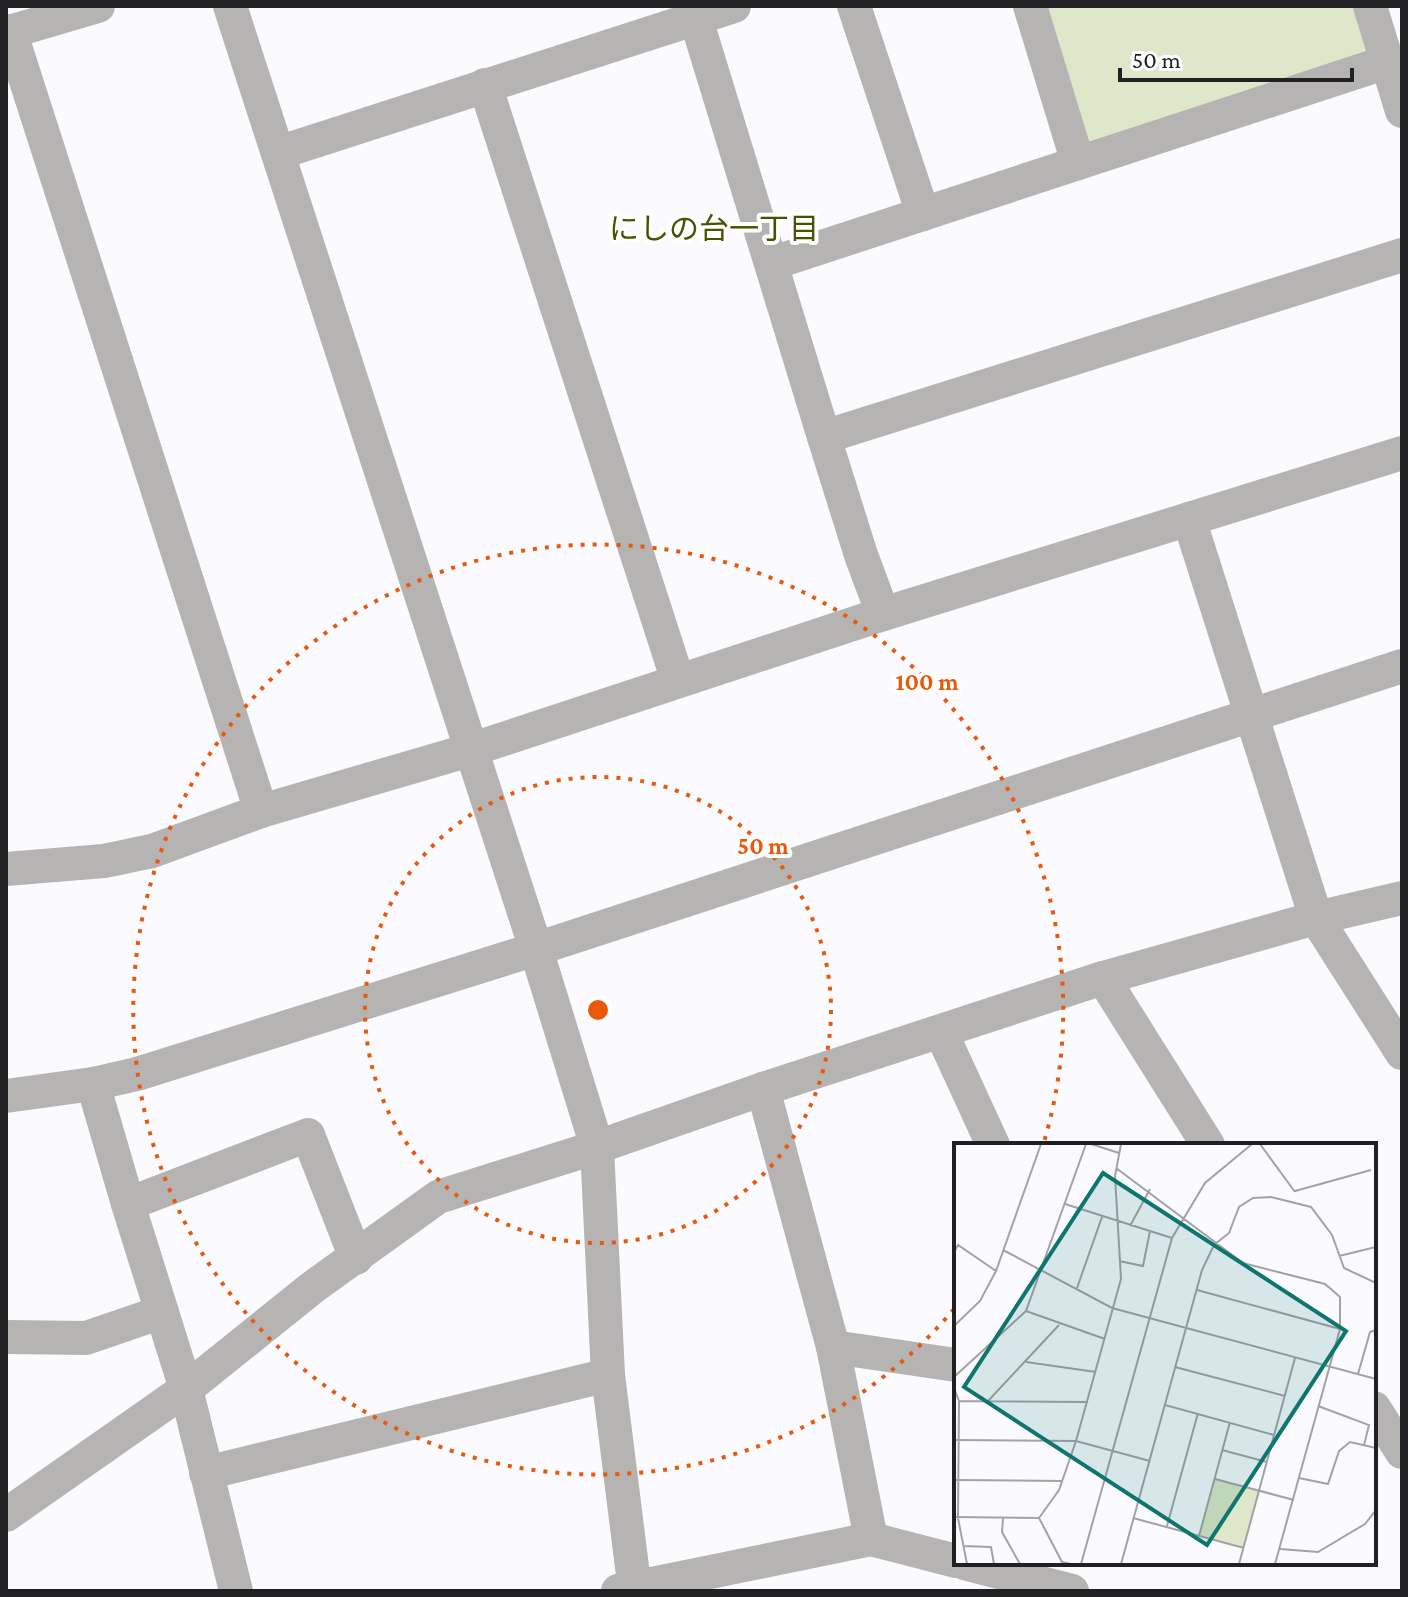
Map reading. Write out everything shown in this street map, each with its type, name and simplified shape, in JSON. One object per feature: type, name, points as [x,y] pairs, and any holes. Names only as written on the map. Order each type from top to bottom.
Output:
[{"type":"street","points":[[98,6],[8,32],[261,811]]},
{"type":"street","points":[[230,6],[536,949],[597,1147],[608,1375],[629,1590],[871,1539],[954,1560]]},
{"type":"street","points":[[278,153],[734,6]]},
{"type":"street","points":[[854,6],[923,214]]},
{"type":"street","points":[[1030,6],[1078,163]]},
{"type":"street","points":[[1370,6],[1402,111]]},
{"type":"street","points":[[696,19],[861,555],[883,614]]},
{"type":"street","points":[[773,263],[1387,62]]},
{"type":"street","points":[[485,85],[678,681]]},
{"type":"street","points":[[824,437],[1402,255]]},
{"type":"street","points":[[6,869],[104,861],[152,851],[261,811],[470,750],[883,614],[1402,453]]},
{"type":"street","points":[[1189,519],[1316,918],[1402,1053]]},
{"type":"street","points":[[6,1096],[93,1084],[137,1074],[536,949],[1402,666]]},
{"type":"street","points":[[6,1515],[186,1389],[313,1287],[438,1197],[1103,978],[1316,918],[1402,898]]},
{"type":"street","points":[[1103,978],[1207,1143]]},
{"type":"street","points":[[941,1032],[992,1143]]},
{"type":"street","points":[[93,1084],[186,1389],[236,1591]]},
{"type":"street","points":[[763,1089],[833,1347],[871,1539]]},
{"type":"street","points":[[128,1204],[308,1135],[356,1258]]},
{"type":"street","points":[[6,1337],[86,1338],[162,1312]]},
{"type":"street","points":[[833,1347],[954,1365]]},
{"type":"street","points":[[206,1473],[608,1375]]},
{"type":"street","points":[[1376,1412],[1391,1445]]},
{"type":"street","points":[[972,1565],[1072,1591]]},
{"type":"green space","points":[[1030,6],[1370,6],[1387,62],[1078,163]]},
{"type":"district","name":"にしの台一丁目","points":[[714,228]]}]
